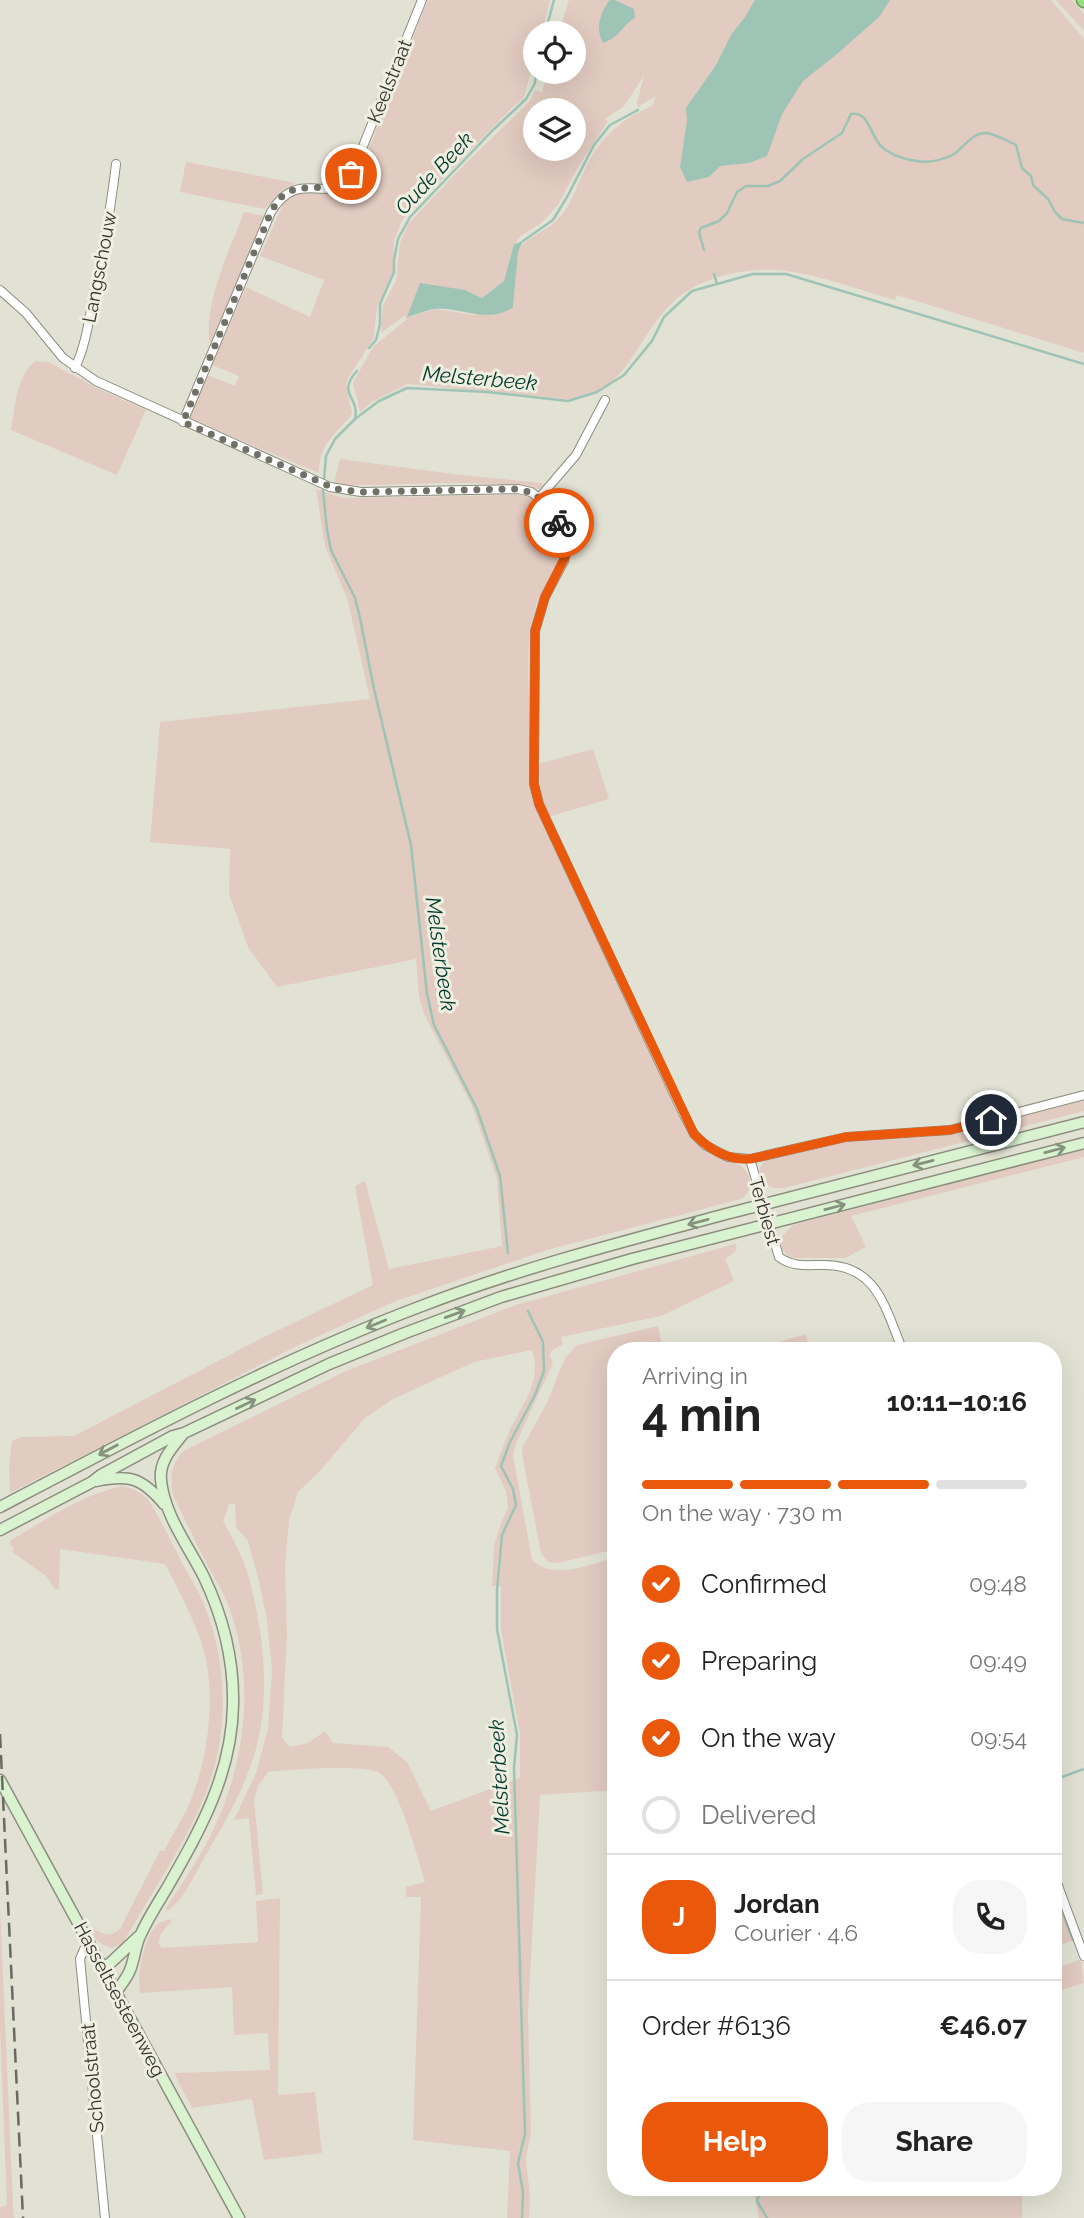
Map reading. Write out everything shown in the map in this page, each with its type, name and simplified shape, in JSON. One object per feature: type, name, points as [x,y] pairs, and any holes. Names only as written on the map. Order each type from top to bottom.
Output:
[{"type":"main road","points":[[0,1507],[156,1425],[293,1360],[420,1307],[602,1247],[1084,1122]]},
{"type":"main road","points":[[0,1530],[173,1436],[329,1364],[501,1297],[632,1259],[1084,1143]]},
{"type":"main road","points":[[168,1509],[161,1470],[169,1451],[184,1433]]},
{"type":"main road","points":[[92,1482],[121,1477],[139,1481],[149,1487],[168,1509],[204,1577],[222,1625],[231,1659],[233,1680],[232,1731],[221,1779],[203,1823],[140,1935],[130,1972],[116,1992]]},
{"type":"main road","name":"Hasseltsesteenweg","points":[[0,1780],[239,2218]]},
{"type":"main road","points":[[104,1969],[140,1935]]},
{"type":"street","name":"Keelstraat","points":[[183,422],[271,212],[278,201],[292,190],[333,187],[346,180],[357,160],[422,0]]},
{"type":"street","name":"Langschouw","points":[[75,368],[82,353],[95,291],[116,164]]},
{"type":"street","points":[[0,290],[26,313],[51,346],[75,368],[96,381],[330,487],[362,492],[518,489],[540,497],[576,455],[606,400]]},
{"type":"street","name":"Terbiest","points":[[540,497],[565,532],[568,544],[565,561],[545,597],[535,631],[534,784],[539,804],[694,1134],[716,1152],[740,1160],[846,1137],[950,1130],[1084,1095]]},
{"type":"street","name":"Terbiest","points":[[750,1159],[779,1257],[788,1263],[839,1266],[857,1271],[875,1289],[900,1342]]},
{"type":"street","points":[[1062,1897],[1084,1956]]},
{"type":"street","name":"Schoolstraat","points":[[89,1940],[80,1959],[105,2218]]},
{"type":"shaded area","points":[[428,0],[550,0],[545,21],[523,21],[523,84],[528,84],[523,99],[402,220],[394,241],[393,271],[377,307],[374,338],[346,385],[351,416],[324,448],[319,473],[189,419],[207,375],[235,386],[239,376],[212,365],[246,287],[310,317],[324,280],[260,256],[284,202],[296,193],[346,189],[365,158]]},
{"type":"shaded area","points":[[569,0],[1051,0],[1084,39],[1084,353],[897,295],[895,300],[790,271],[747,271],[704,282],[679,297],[657,321],[615,379],[586,396],[566,399],[407,384],[372,402],[360,412],[353,383],[373,347],[407,319],[404,316],[381,333],[383,305],[396,281],[400,243],[408,224],[523,108],[523,161],[582,161],[558,205],[541,223],[514,244],[504,281],[482,298],[465,290],[413,304],[408,317],[436,309],[474,315],[513,307],[518,251],[560,217],[593,154],[609,134],[628,119],[652,106],[656,96],[638,107],[644,76],[624,106],[605,119],[608,121],[586,155],[586,98],[531,98],[535,90],[542,92],[544,84],[586,84],[586,21],[563,21]]},
{"type":"shaded area","points":[[610,0],[634,9],[635,18],[603,43],[599,32],[600,21]]},
{"type":"shaded area","points":[[755,0],[890,0],[879,17],[803,81],[782,114],[767,156],[749,163],[720,166],[709,177],[687,182],[680,167],[687,121],[686,108],[716,65],[731,35]]},
{"type":"shaded area","points":[[1056,0],[1072,0],[1084,14],[1084,31]]},
{"type":"shaded area","points":[[186,162],[296,183],[284,189],[265,209],[180,192]]},
{"type":"shaded area","points":[[244,212],[265,216],[211,343],[209,324],[215,291]]},
{"type":"shaded area","points":[[523,241],[518,252],[513,307],[503,312],[484,315],[435,309],[407,317],[420,283],[465,290],[482,298],[504,281],[514,244]]},
{"type":"shaded area","points":[[36,361],[48,362],[146,410],[117,475],[11,430],[20,383],[29,367]]},
{"type":"shaded area","points":[[340,459],[543,485],[539,489],[467,483],[346,485],[334,482]]},
{"type":"shaded area","points":[[316,489],[344,498],[517,495],[541,502],[553,518],[561,536],[562,548],[535,610],[529,647],[531,784],[536,808],[687,1133],[708,1153],[741,1166],[748,1174],[750,1188],[741,1199],[547,1250],[396,1301],[301,1344],[10,1493],[12,1441],[21,1437],[74,1436],[264,1337],[373,1285],[355,1186],[365,1181],[389,1269],[502,1246],[497,1179],[472,1106],[424,1014],[419,996],[416,959],[277,987],[248,947],[229,894],[230,849],[150,842],[160,722],[370,699],[348,601],[325,546]]},
{"type":"shaded area","points":[[593,749],[609,799],[548,817],[541,799],[538,764]]},
{"type":"shaded area","points":[[1084,1099],[1084,1111],[784,1188],[769,1186],[760,1173],[760,1167],[768,1157],[842,1140],[927,1137],[967,1130]]},
{"type":"shaded area","points":[[1084,1150],[1084,1157],[851,1216],[866,1247],[845,1258],[789,1257],[781,1248],[781,1237],[793,1225]]},
{"type":"shaded area","points":[[735,1244],[737,1247],[735,1252],[725,1259],[734,1281],[661,1316],[561,1337],[563,1344],[551,1351],[553,1363],[513,1455],[532,1560],[541,1566],[562,1570],[607,1561],[607,1791],[540,1795],[528,2013],[531,2132],[526,2159],[530,2196],[529,2218],[507,2218],[510,2151],[413,2140],[421,1897],[406,1897],[406,1887],[425,1882],[401,1807],[380,1773],[344,1768],[268,1772],[258,1786],[254,1800],[263,1894],[256,1895],[249,1818],[234,1820],[256,1773],[268,1729],[272,1671],[267,1620],[259,1581],[248,1541],[236,1527],[235,1504],[229,1504],[223,1521],[246,1568],[262,1643],[264,1691],[259,1737],[249,1772],[226,1820],[184,1894],[173,1907],[167,1911],[166,1908],[201,1852],[230,1789],[242,1729],[244,1699],[243,1669],[230,1610],[173,1495],[173,1467],[183,1451],[346,1371],[516,1305]],"holes":[[[532,1350],[535,1372],[530,1392],[509,1432],[495,1468],[506,1491],[508,1508],[494,1546],[492,1586],[501,1586],[501,1630],[520,1734],[520,1778],[431,1811],[407,1762],[388,1747],[333,1743],[325,1731],[308,1743],[290,1747],[282,1738],[287,1634],[285,1567],[289,1520],[298,1492],[320,1471],[365,1418],[393,1399],[474,1362]]]},
{"type":"shaded area","points":[[658,1326],[661,1342],[607,1342],[607,1551],[558,1563],[548,1562],[541,1553],[522,1454],[523,1446],[547,1403],[565,1358],[577,1345]]},
{"type":"shaded area","points":[[806,1334],[807,1342],[779,1342]]},
{"type":"shaded area","points":[[123,1486],[147,1498],[200,1595],[213,1629],[222,1675],[223,1699],[219,1745],[200,1808],[173,1860],[122,1944],[111,1948],[97,1940],[91,1926],[105,1934],[120,1929],[195,1790],[209,1723],[209,1677],[205,1656],[192,1618],[165,1564],[60,1549],[59,1589],[55,1589],[46,1576],[12,1552],[14,1549],[10,1541],[78,1501]]},
{"type":"shaded area","points":[[280,1898],[278,2095],[315,2092],[322,2153],[264,2160],[252,2099],[192,2108],[174,2073],[270,2070],[268,2033],[234,2035],[232,1987],[140,1993],[139,1977],[148,1939],[160,1923],[173,1919],[161,1934],[158,1943],[162,1948],[258,1942],[256,1901]]},
{"type":"shaded area","points":[[1062,1906],[1075,1939],[1062,1945]]},
{"type":"shaded area","points":[[0,1907],[14,2218],[0,2218],[0,2207],[7,2205],[0,2028]]},
{"type":"shaded area","points":[[1081,1959],[1084,1983],[1062,1990],[1062,1967]]},
{"type":"shaded area","points":[[755,2196],[1022,2196],[1022,2218],[759,2218]]},
{"type":"waterway","name":"Oude Beek","points":[[548,21],[554,0]]},
{"type":"waterway","name":"Oude Beek","points":[[369,348],[376,340],[380,324],[380,304],[394,272],[398,239],[410,217],[526,99],[534,84]]},
{"type":"waterway","points":[[523,241],[553,220],[594,145],[610,125],[638,110]]},
{"type":"waterway","points":[[704,250],[699,232],[701,228],[719,221],[727,213],[737,192],[746,186],[768,186],[780,181],[803,159],[842,133],[851,114],[857,114],[866,120],[878,143],[886,150],[899,157],[922,162],[954,154],[981,133],[1016,145],[1022,168],[1031,176],[1033,185],[1048,199],[1055,212],[1062,219],[1084,223]]},
{"type":"waterway","points":[[714,274],[717,284]]},
{"type":"waterway","name":"Melsterbeek","points":[[508,1253],[500,1176],[477,1109],[434,1025],[427,994],[411,845],[355,598],[331,550],[323,491],[326,456],[335,439],[379,401],[407,388],[487,392],[568,401],[597,392],[624,375],[652,341],[664,317],[692,291],[753,274],[786,274],[1084,364]]},
{"type":"waterway","name":"Oude Beek","points":[[355,419],[356,411],[348,390],[357,371]]},
{"type":"waterway","name":"Melsterbeek","points":[[522,2218],[523,2192],[518,2163],[525,2134],[514,1768],[517,1735],[497,1629],[497,1590],[502,1535],[516,1505],[513,1489],[501,1466],[544,1371],[543,1342],[528,1311]]},
{"type":"waterway","points":[[1062,1777],[1084,1769]]},
{"type":"waterway","points":[[1062,1910],[1073,1940]]},
{"type":"waterway","points":[[759,2196],[757,2201],[767,2218]]},
{"type":"railway","points":[[0,1734],[23,2218]]},
{"type":"way so far","points":[[351,174],[333,187],[292,190],[278,201],[183,422],[336,489],[362,492],[518,489],[540,497],[559,523]]},
{"type":"route","points":[[559,523],[565,532],[568,551],[545,597],[535,631],[534,784],[539,804],[694,1134],[716,1152],[740,1160],[846,1137],[874,1133],[950,1130],[991,1120]]}]
